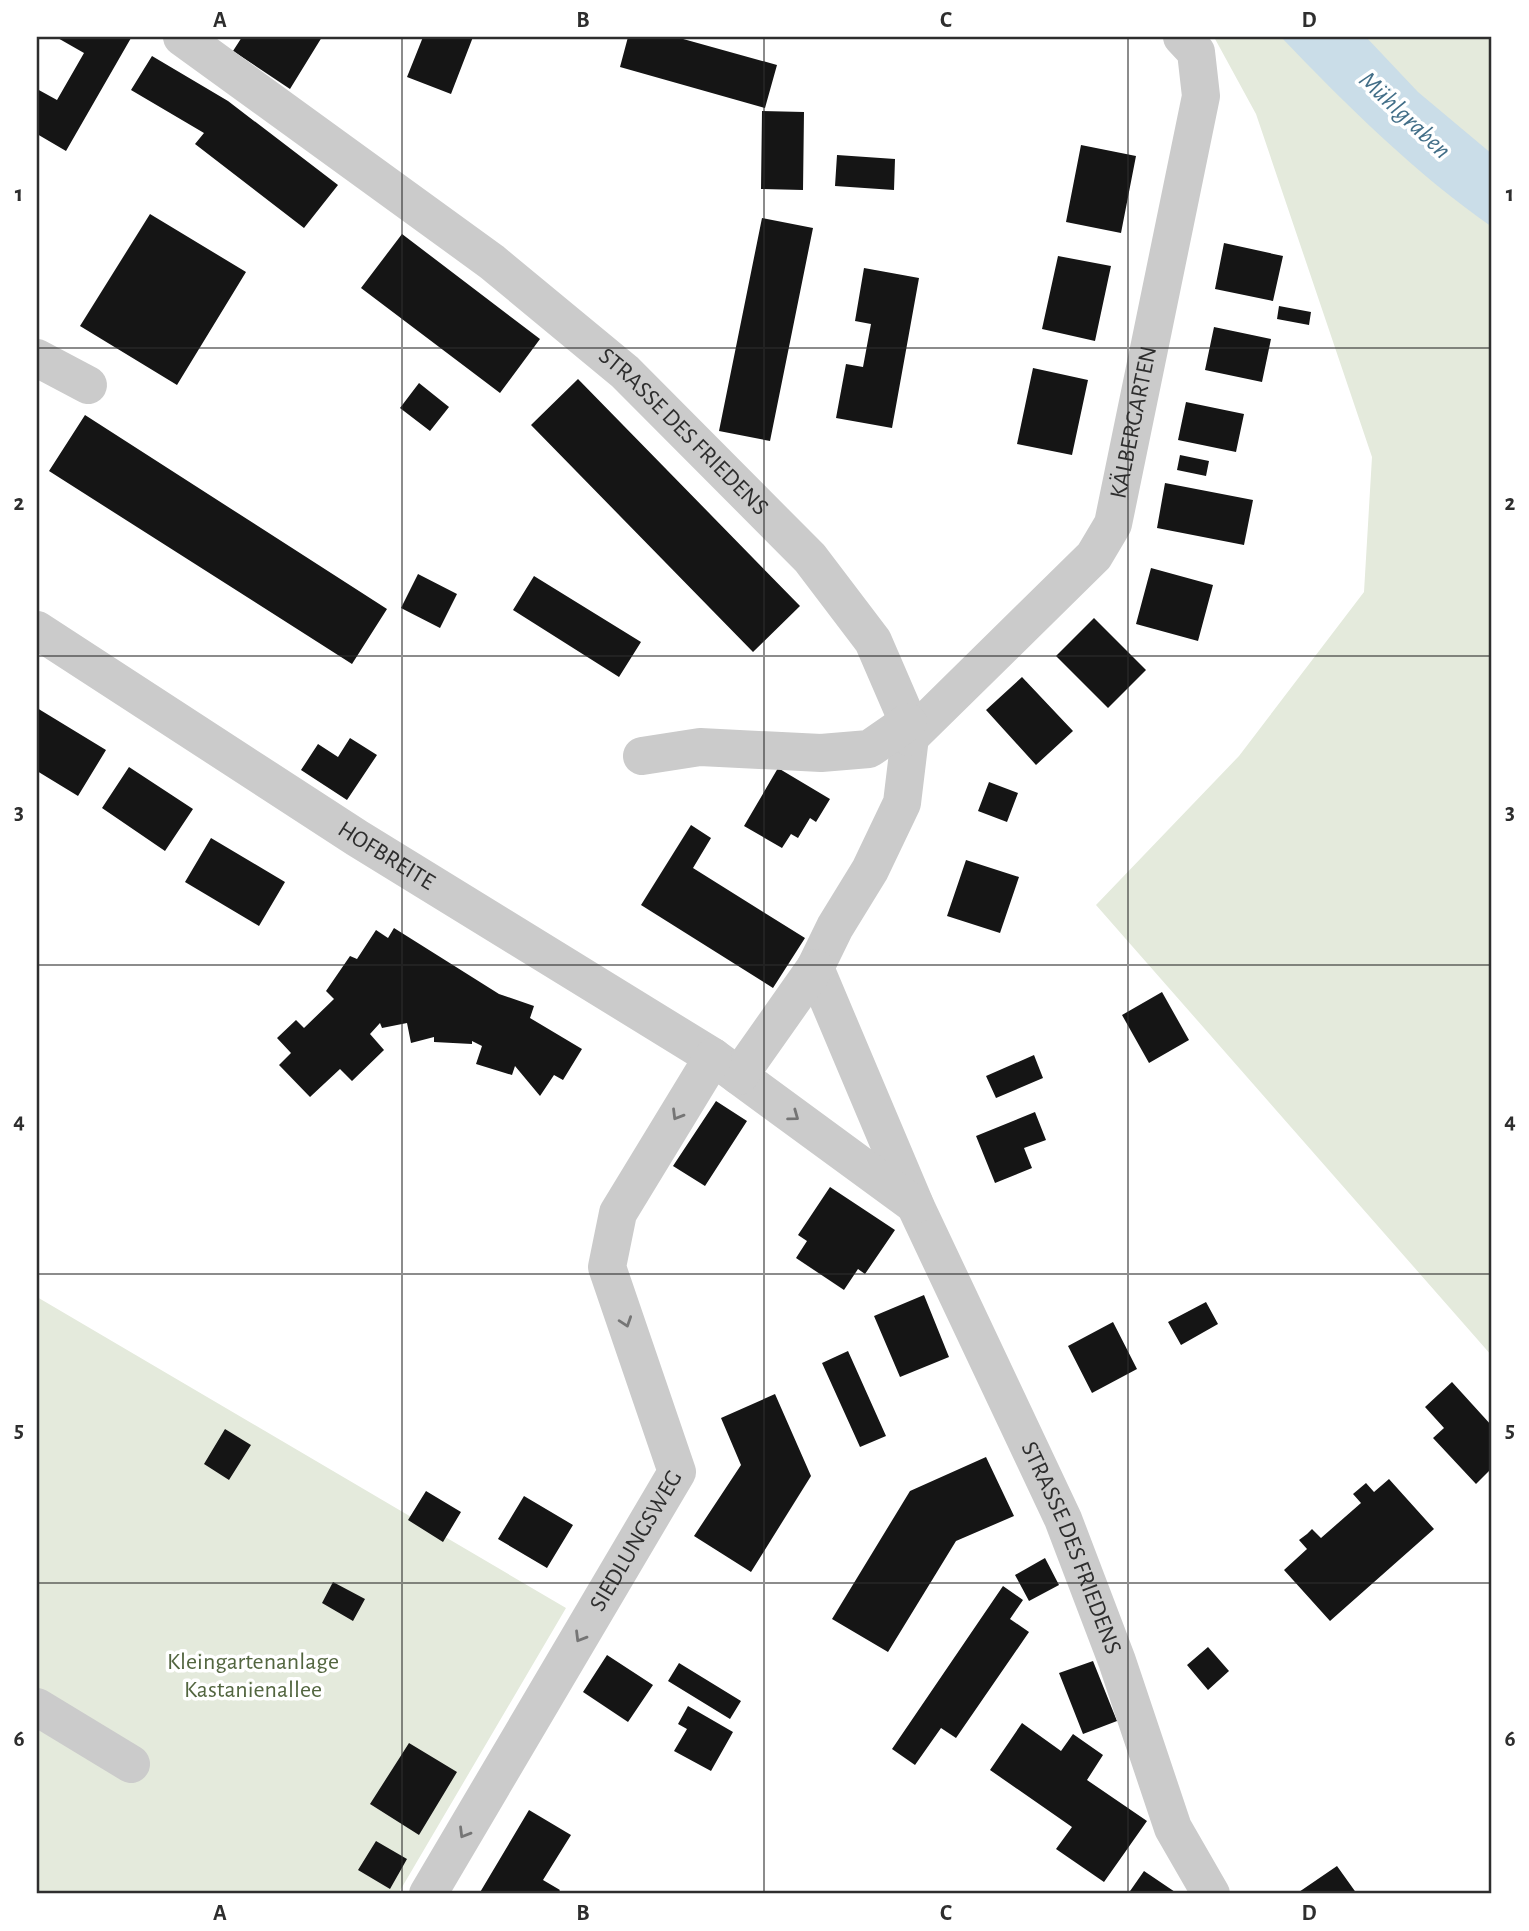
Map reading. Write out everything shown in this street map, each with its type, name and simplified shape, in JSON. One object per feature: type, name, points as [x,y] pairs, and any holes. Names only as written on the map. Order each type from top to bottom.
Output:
[{"type":"street","name":"STRASSE DES FRIEDENS","points":[[182,37],[492,262],[625,372],[810,558],[873,641],[909,729]]},
{"type":"street","name":"KÄLBERGARTEN","points":[[642,756],[700,747],[821,753],[869,749],[909,729],[1094,556],[1113,524],[1200,96],[1196,52],[1182,37]]},
{"type":"street","points":[[37,359],[88,385]]},
{"type":"street","name":"HOFBREITE","points":[[37,630],[357,838],[726,1067]]},
{"type":"street","points":[[726,1067],[815,968],[835,927],[870,870],[902,803],[909,729]]},
{"type":"street","name":"STRASSE DES FRIEDENS","points":[[815,968],[915,1205],[1063,1519],[1117,1661],[1173,1828],[1211,1894]]},
{"type":"street","name":"STRASSE DES FRIEDENS","points":[[726,1067],[915,1205]]},
{"type":"street","name":"SIEDLUNGSWEG","points":[[428,1894],[677,1472],[607,1267],[618,1213],[726,1067]]},
{"type":"street","points":[[37,1707],[131,1764]]},
{"type":"green space","points":[[1214,37],[1492,37],[1492,1356],[1096,905],[1239,756],[1364,592],[1372,457],[1256,114]]},
{"type":"green space","name":"Kleingartenanlage Kastanienallee","points":[[37,1297],[566,1608],[398,1894],[37,1894]]},
{"type":"water","name":"Mühlgraben","points":[[1281,37],[1366,37],[1418,92],[1492,154],[1492,227],[1436,184],[1382,137]]},
{"type":"building","points":[[56,37],[131,38],[66,151],[37,134],[37,89],[57,100],[84,53]]},
{"type":"building","points":[[242,37],[322,37],[290,89],[233,51]]},
{"type":"building","points":[[423,37],[473,37],[451,94],[407,77]]},
{"type":"building","points":[[628,37],[676,37],[777,65],[765,108],[620,67]]},
{"type":"building","points":[[152,56],[228,101],[338,185],[304,228],[195,144],[204,133],[131,90]]},
{"type":"building","points":[[762,111],[804,112],[803,190],[761,189]]},
{"type":"building","points":[[1081,145],[1136,156],[1121,233],[1066,222]]},
{"type":"building","points":[[837,155],[895,159],[894,190],[835,186]]},
{"type":"building","points":[[150,214],[246,272],[177,385],[80,326]]},
{"type":"building","points":[[762,218],[813,228],[770,441],[719,431]]},
{"type":"building","points":[[402,234],[540,339],[500,393],[361,288]]},
{"type":"building","points":[[1224,243],[1283,256],[1273,301],[1215,289]]},
{"type":"building","points":[[1058,256],[1111,266],[1095,341],[1042,329]]},
{"type":"building","points":[[864,268],[919,278],[892,428],[836,418],[846,364],[863,367],[871,324],[855,321]]},
{"type":"building","points":[[1279,306],[1311,312],[1309,325],[1277,319]]},
{"type":"building","points":[[1214,327],[1271,339],[1262,382],[1205,370]]},
{"type":"building","points":[[1033,368],[1088,380],[1072,455],[1017,444]]},
{"type":"building","points":[[578,379],[800,606],[753,652],[531,425]]},
{"type":"building","points":[[419,383],[449,407],[430,431],[400,408]]},
{"type":"building","points":[[1186,402],[1244,414],[1236,452],[1178,440]]},
{"type":"building","points":[[85,415],[387,609],[352,664],[49,471]]},
{"type":"building","points":[[1180,455],[1209,461],[1206,476],[1177,470]]},
{"type":"building","points":[[1165,483],[1253,500],[1244,545],[1157,528]]},
{"type":"building","points":[[1151,568],[1213,585],[1198,641],[1136,624]]},
{"type":"building","points":[[418,574],[457,594],[440,628],[401,608]]},
{"type":"building","points":[[534,576],[641,642],[619,677],[513,610]]},
{"type":"building","points":[[1094,618],[1146,670],[1108,708],[1056,656]]},
{"type":"building","points":[[1022,677],[1073,731],[1036,765],[986,710]]},
{"type":"building","points":[[37,708],[106,750],[78,796],[37,771]]},
{"type":"building","points":[[350,738],[377,755],[347,800],[301,770],[318,744],[338,757]]},
{"type":"building","points":[[129,767],[193,809],[165,851],[102,808]]},
{"type":"building","points":[[778,768],[830,799],[816,822],[810,818],[798,838],[791,834],[782,848],[744,826]]},
{"type":"building","points":[[989,782],[1018,793],[1007,822],[978,811]]},
{"type":"building","points":[[691,825],[711,838],[693,868],[805,938],[773,988],[641,905]]},
{"type":"building","points":[[211,838],[285,882],[259,926],[185,882]]},
{"type":"building","points":[[966,860],[1019,877],[1000,933],[947,916]]},
{"type":"building","points":[[394,928],[499,994],[534,1006],[530,1018],[582,1049],[563,1080],[554,1075],[540,1096],[515,1066],[512,1075],[476,1064],[482,1046],[472,1041],[472,1044],[434,1042],[434,1037],[411,1043],[407,1023],[382,1028],[380,1023],[370,1034],[384,1050],[352,1081],[340,1069],[310,1097],[279,1065],[291,1053],[277,1038],[296,1020],[304,1028],[334,999],[326,991],[350,956],[357,959],[376,930],[388,938]]},
{"type":"building","points":[[1162,992],[1189,1040],[1149,1063],[1122,1015]]},
{"type":"building","points":[[1034,1055],[1043,1078],[996,1098],[986,1076]]},
{"type":"building","points":[[716,1101],[747,1121],[705,1186],[673,1166]]},
{"type":"building","points":[[1035,1112],[1046,1140],[1024,1148],[1032,1168],[995,1183],[976,1136]]},
{"type":"building","points":[[830,1187],[895,1230],[865,1274],[858,1269],[844,1290],[796,1258],[807,1241],[798,1235]]},
{"type":"building","points":[[924,1295],[949,1357],[900,1377],[874,1316]]},
{"type":"building","points":[[1206,1302],[1218,1324],[1181,1345],[1168,1322]]},
{"type":"building","points":[[1113,1322],[1137,1369],[1092,1393],[1068,1346]]},
{"type":"building","points":[[848,1351],[886,1436],[860,1447],[822,1363]]},
{"type":"building","points":[[1452,1382],[1492,1426],[1492,1468],[1476,1484],[1433,1438],[1444,1428],[1425,1407]]},
{"type":"building","points":[[775,1394],[811,1476],[751,1572],[694,1536],[741,1465],[721,1418]]},
{"type":"building","points":[[225,1429],[251,1445],[229,1480],[204,1464]]},
{"type":"building","points":[[986,1457],[1014,1516],[956,1541],[888,1652],[832,1619],[910,1491]]},
{"type":"building","points":[[1389,1479],[1434,1529],[1330,1621],[1284,1570],[1307,1549],[1299,1540],[1312,1529],[1321,1538],[1361,1503],[1353,1494],[1366,1483],[1374,1492]]},
{"type":"building","points":[[426,1491],[461,1512],[443,1542],[408,1520]]},
{"type":"building","points":[[524,1496],[573,1525],[547,1568],[498,1539]]},
{"type":"building","points":[[1045,1558],[1059,1585],[1029,1601],[1015,1575]]},
{"type":"building","points":[[333,1582],[365,1599],[353,1621],[322,1603]]},
{"type":"building","points":[[1003,1586],[1023,1600],[1010,1619],[1029,1632],[956,1738],[941,1728],[915,1765],[892,1749]]},
{"type":"building","points":[[1208,1647],[1229,1671],[1208,1690],[1187,1665]]},
{"type":"building","points":[[607,1655],[653,1685],[628,1722],[583,1692]]},
{"type":"building","points":[[1093,1661],[1117,1721],[1083,1734],[1059,1673]]},
{"type":"building","points":[[679,1663],[741,1701],[730,1719],[668,1681]]},
{"type":"building","points":[[688,1706],[733,1732],[711,1771],[674,1751],[687,1729],[678,1724]]},
{"type":"building","points":[[1022,1723],[1061,1751],[1073,1734],[1103,1755],[1087,1780],[1147,1821],[1104,1882],[1056,1849],[1072,1827],[990,1770]]},
{"type":"building","points":[[409,1743],[457,1772],[419,1835],[370,1804]]},
{"type":"building","points":[[529,1810],[571,1835],[543,1880],[560,1890],[557,1894],[479,1894]]},
{"type":"building","points":[[376,1841],[407,1859],[390,1889],[358,1870]]},
{"type":"building","points":[[1337,1866],[1357,1894],[1296,1894]]},
{"type":"building","points":[[1144,1871],[1178,1894],[1128,1894]]}]
